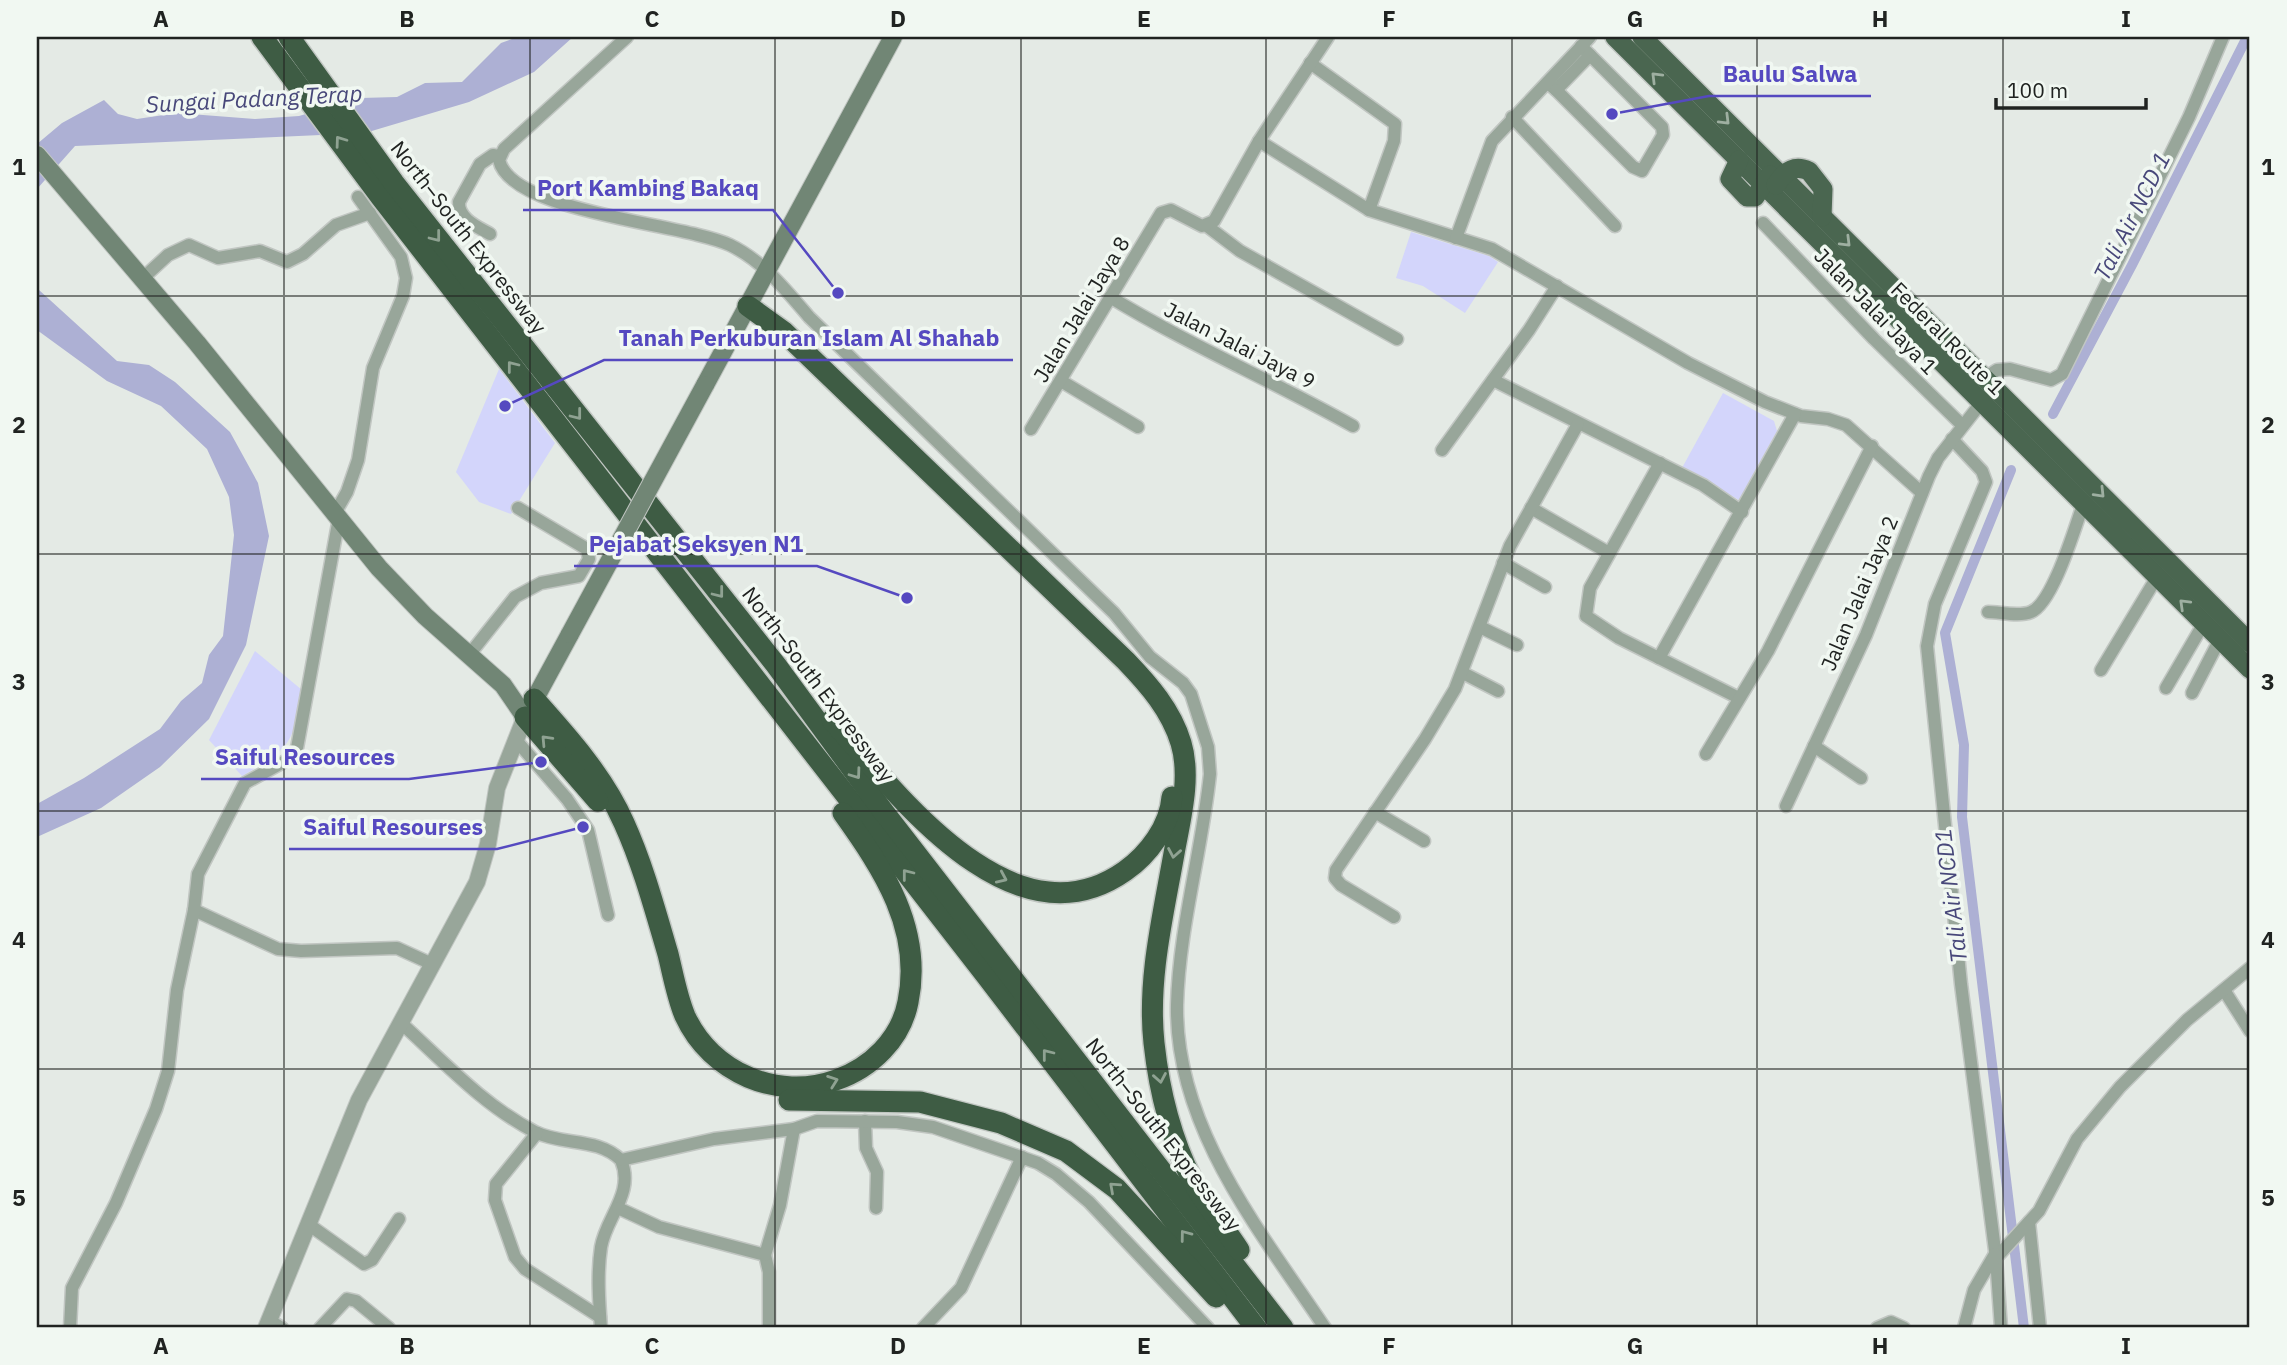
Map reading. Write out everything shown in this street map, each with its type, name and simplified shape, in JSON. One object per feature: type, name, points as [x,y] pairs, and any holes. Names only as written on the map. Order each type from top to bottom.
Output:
[{"type":"highway","name":"North–South Expressway","points":[[262,37],[381,198],[1120,1148],[1256,1328]]},
{"type":"highway","name":"North–South Expressway","points":[[289,37],[310,64],[381,198],[776,665],[883,811],[1283,1328]]},
{"type":"highway","name":"Federal Route 1","points":[[1615,37],[1738,160],[1773,180]]},
{"type":"highway","name":"Federal Route 1","points":[[1642,37],[2002,425],[2250,669]]},
{"type":"highway","name":"Federal Route 1","points":[[1773,180],[1799,168],[1813,174],[1824,195],[1822,217],[2249,637]]},
{"type":"highway","points":[[745,312],[1146,697],[1169,738],[1172,754],[1172,803],[1165,823],[1136,863],[1101,885],[1064,892],[1043,891],[1001,878],[959,852],[914,814],[797,680],[776,665]]},
{"type":"highway","points":[[745,312],[784,332],[1126,661],[1152,688],[1165,708],[1182,745],[1185,782],[1156,959],[1153,1002],[1154,1042],[1164,1100],[1178,1147],[1193,1182],[1293,1328]]},
{"type":"highway","points":[[529,708],[609,793],[651,895],[685,1015],[706,1046],[737,1072],[770,1085],[820,1086],[851,1075],[874,1060],[889,1042],[907,1007],[913,958],[903,915],[889,884],[858,835],[760,700],[696,603]]},
{"type":"highway","points":[[529,708],[599,803],[614,829],[640,898],[679,1024],[707,1065],[750,1092],[775,1098],[920,1102],[1001,1123],[1066,1151],[1117,1189],[1242,1328]]},
{"type":"main road","points":[[37,155],[143,278],[392,583],[529,708],[892,37]]},
{"type":"street","points":[[499,156],[627,37]]},
{"type":"street","points":[[1328,37],[1259,141],[1214,221],[1207,226],[1240,251],[1397,340]]},
{"type":"street","points":[[1985,378],[2006,368],[2051,380],[2062,374],[2189,117],[2223,37]]},
{"type":"street","points":[[1456,238],[1487,150],[1512,117],[1551,87],[1587,46],[1662,127],[1663,135],[1640,173],[1551,87]]},
{"type":"street","points":[[1310,64],[1395,124],[1394,141],[1369,210]]},
{"type":"street","points":[[1512,117],[1615,226]]},
{"type":"street","points":[[1259,141],[1369,210],[1492,249],[1688,363],[1765,402],[1796,414],[1846,425],[1922,494]]},
{"type":"street","points":[[490,234],[466,218],[459,209],[459,202],[480,164],[493,155],[499,156]]},
{"type":"street","points":[[499,156],[506,177],[555,202],[719,241],[748,255],[767,270],[809,317],[1114,613],[1150,657],[1183,683],[1191,694],[1208,747],[1210,774],[1178,988],[1178,1026],[1182,1052],[1196,1112],[1210,1146],[1237,1194],[1325,1328]]},
{"type":"street","points":[[358,197],[381,198]]},
{"type":"street","points":[[143,278],[168,255],[189,245],[218,258],[260,251],[287,262],[303,254],[336,225],[381,198]]},
{"type":"street","points":[[70,1328],[69,1306],[75,1282],[102,1233],[161,1096],[172,1053],[177,990],[194,910],[195,884],[201,866],[245,783],[289,759],[297,748],[337,516],[358,460],[373,368],[405,286],[401,257],[381,198]]},
{"type":"street","name":"Jalan Jalai Jaya 8","points":[[1031,429],[1166,209],[1207,226]]},
{"type":"street","name":"Jalan Jalai Jaya 1","points":[[1763,223],[1874,339],[1962,425]]},
{"type":"street","points":[[1441,450],[1557,286]]},
{"type":"street","name":"Jalan Jalai Jaya 9","points":[[1110,297],[1165,330],[1279,384],[1353,426]]},
{"type":"street","points":[[1493,380],[1703,485],[1742,512]]},
{"type":"street","points":[[1061,382],[1138,427]]},
{"type":"street","name":"Jalan Jalai Jaya 2","points":[[1786,806],[1866,635],[1938,458],[1981,403]]},
{"type":"street","points":[[1659,658],[1796,414]]},
{"type":"street","points":[[1394,917],[1347,890],[1335,878],[1339,863],[1425,739],[1463,673],[1503,563],[1578,424]]},
{"type":"street","points":[[1952,439],[1982,471],[1986,482],[1933,611],[1927,646],[1961,984],[1998,1254],[2001,1328]]},
{"type":"street","points":[[1706,754],[1768,651],[1872,446]]},
{"type":"street","points":[[1660,463],[1590,588],[1586,616],[1619,638],[1739,698]]},
{"type":"street","points":[[1988,612],[2025,613],[2037,608],[2054,579],[2083,505]]},
{"type":"street","points":[[469,655],[515,597],[541,583],[579,576],[589,559],[587,549],[518,508]]},
{"type":"street","points":[[1531,508],[1609,553]]},
{"type":"street","points":[[1503,563],[1545,587]]},
{"type":"street","points":[[2101,670],[2157,578]]},
{"type":"street","points":[[2166,688],[2204,623]]},
{"type":"street","points":[[1480,627],[1517,645]]},
{"type":"street","points":[[2192,693],[2221,639]]},
{"type":"street","points":[[1463,673],[1498,691]]},
{"type":"street","points":[[272,1326],[308,1224],[359,1100],[481,872],[497,789],[529,708]]},
{"type":"street","points":[[515,739],[567,799],[587,830],[608,915]]},
{"type":"street","points":[[1814,746],[1861,778]]},
{"type":"street","points":[[1375,812],[1424,841]]},
{"type":"street","points":[[194,910],[278,949],[301,951],[397,948],[432,964]]},
{"type":"street","points":[[1964,1328],[1973,1290],[1998,1254],[2039,1212],[2065,1159],[2087,1125],[2158,1047],[2250,968]]},
{"type":"street","points":[[2224,990],[2250,1031]]},
{"type":"street","points":[[400,1022],[489,1102],[537,1133],[561,1142],[597,1145],[621,1160],[714,1139],[794,1129],[817,1121],[865,1121],[933,1127],[1021,1157],[1051,1170],[1089,1202],[1208,1328]]},
{"type":"street","points":[[865,1121],[866,1148],[877,1172],[876,1208]]},
{"type":"street","points":[[769,1328],[769,1272],[765,1255],[780,1205],[794,1129]]},
{"type":"street","points":[[537,1133],[496,1184],[495,1200],[516,1257],[524,1269],[601,1323]]},
{"type":"street","points":[[923,1328],[961,1288],[1021,1157]]},
{"type":"street","points":[[601,1323],[602,1242],[618,1208],[625,1178],[621,1160]]},
{"type":"street","points":[[618,1208],[659,1227],[765,1255]]},
{"type":"street","points":[[308,1224],[363,1264],[372,1260],[399,1219]]},
{"type":"street","points":[[2025,1225],[2040,1328]]},
{"type":"street","points":[[320,1328],[342,1301],[351,1299],[389,1328]]},
{"type":"street","points":[[1877,1328],[1891,1322],[1904,1328]]},
{"type":"shaded area","name":"Sungai Padang Terap","points":[[517,37],[573,37],[534,72],[469,102],[365,133],[75,146],[37,189],[37,144],[62,123],[104,100],[118,114],[137,119],[177,113],[255,119],[299,116],[361,98],[397,97],[425,83],[462,82],[501,43]]},
{"type":"shaded area","points":[[1411,232],[1489,256],[1498,262],[1465,313],[1423,286],[1396,278]]},
{"type":"shaded area","points":[[37,285],[39,290],[117,361],[149,365],[175,382],[230,432],[258,483],[269,536],[246,645],[209,719],[160,767],[101,808],[37,837],[37,804],[84,778],[160,729],[181,701],[202,683],[209,655],[223,636],[234,535],[229,497],[207,449],[161,406],[107,381],[37,330]]},
{"type":"shaded area","points":[[499,369],[555,443],[511,514],[479,502],[456,472]]},
{"type":"shaded area","points":[[1723,393],[1774,421],[1777,431],[1739,500],[1682,468]]},
{"type":"shaded area","points":[[255,651],[302,690],[296,723],[287,743],[271,758],[242,776],[209,740]]},
{"type":"waterway","name":"Tali Air NCD 1","points":[[2053,414],[2247,37]]},
{"type":"waterway","name":"Tali Air NCD1","points":[[2011,470],[1945,633],[1964,745],[1962,817],[2024,1328]]},
{"type":"place","name":"Baulu Salwa","points":[[1612,114]]},
{"type":"place","name":"Port Kambing Bakaq","points":[[838,293]]},
{"type":"place","name":"Tanah Perkuburan Islam Al Shahab","points":[[505,406]]},
{"type":"place","name":"Pejabat Seksyen N1","points":[[907,598]]},
{"type":"place","name":"Saiful Resources","points":[[541,762]]},
{"type":"place","name":"Saiful Resourses","points":[[583,827]]}]
